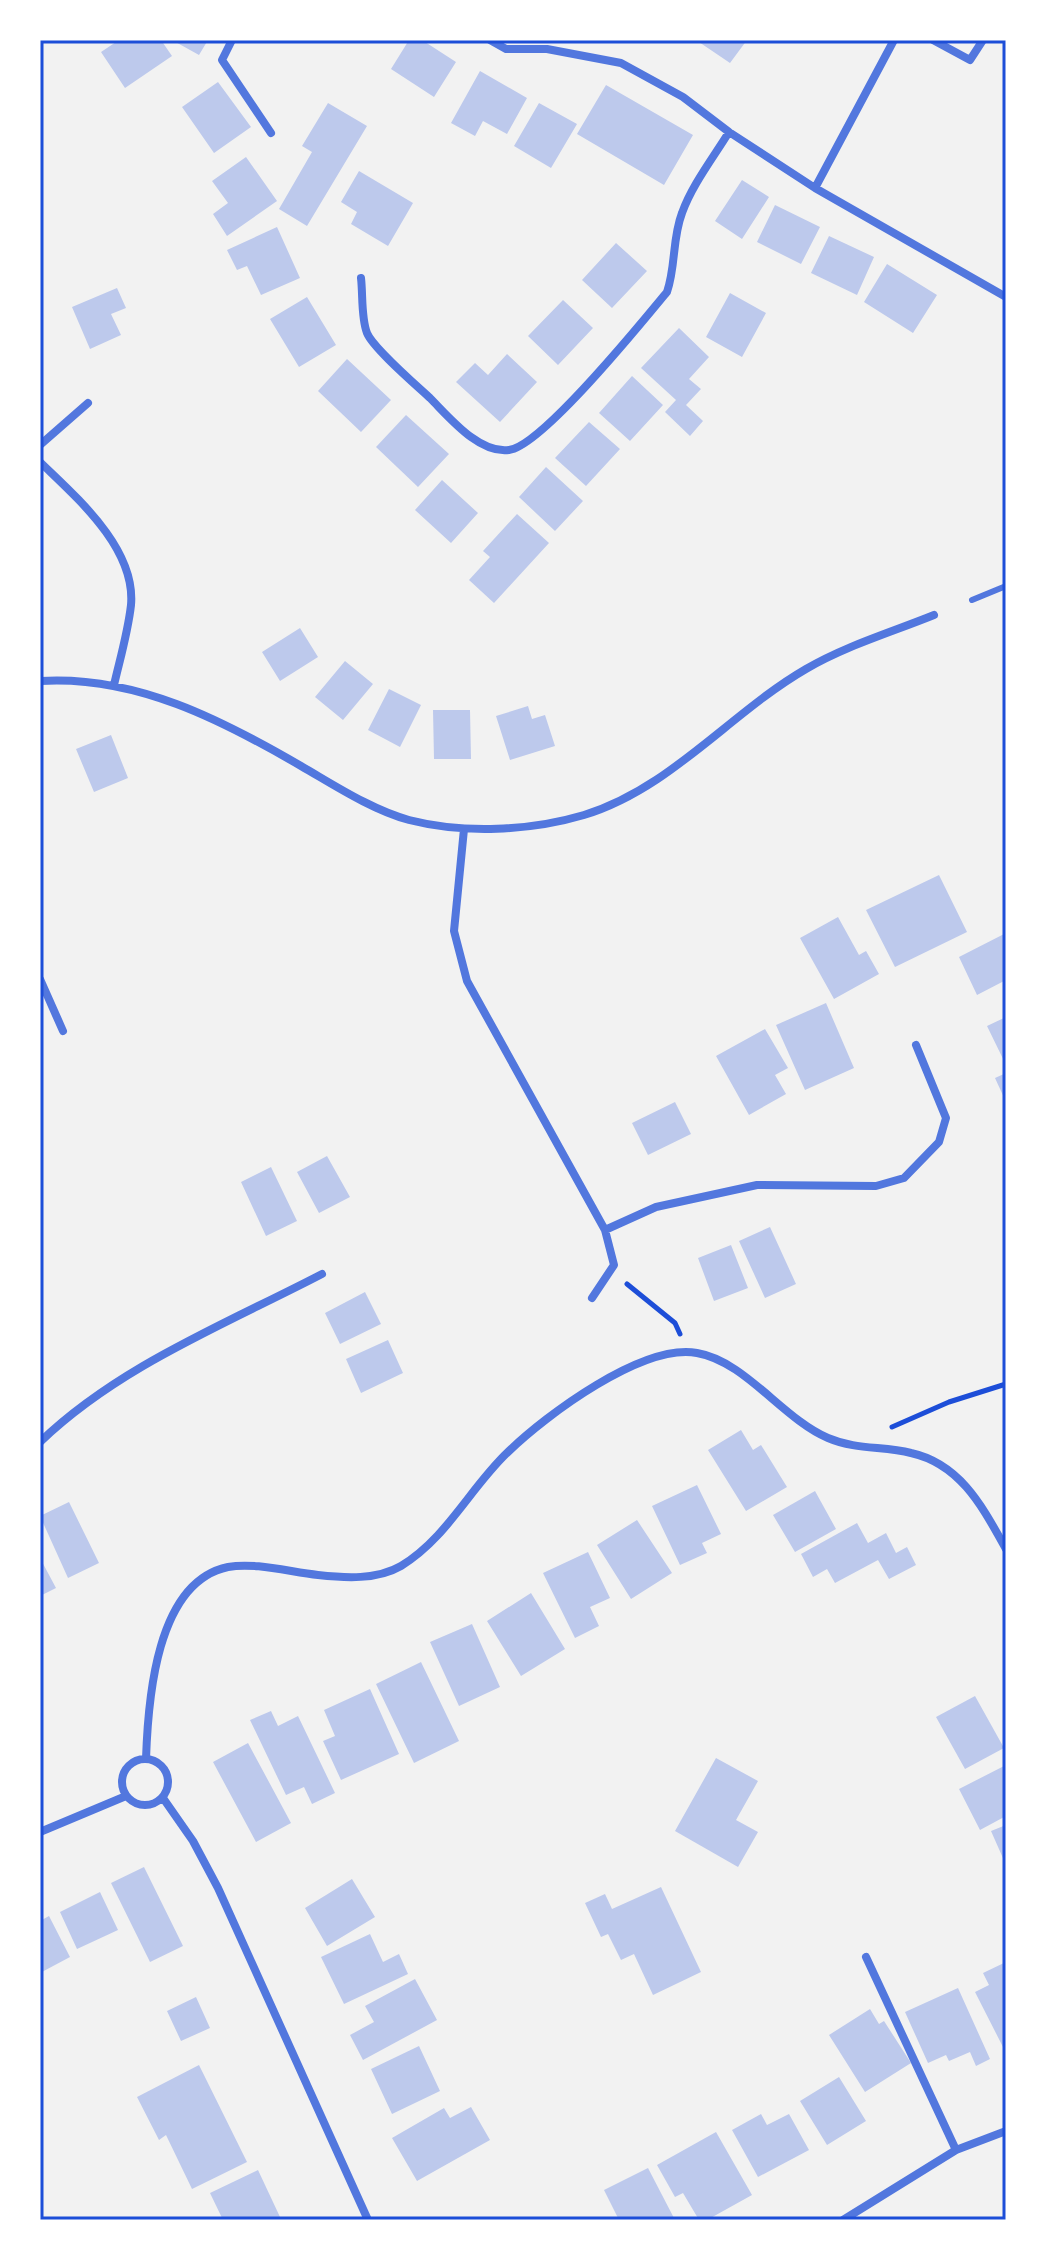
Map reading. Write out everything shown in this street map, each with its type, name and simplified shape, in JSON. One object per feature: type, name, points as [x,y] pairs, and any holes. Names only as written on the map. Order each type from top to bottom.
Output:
[{"type":"street","points":[[232,40],[222,60],[271,133]]},
{"type":"street","points":[[490,40],[506,49],[548,45],[621,63],[683,97],[729,132],[815,188],[1006,297]]},
{"type":"street","points":[[815,188],[894,40]]},
{"type":"street","points":[[933,40],[970,60],[983,40]]},
{"type":"street","points":[[361,278],[367,334],[395,364],[456,423],[483,444],[508,450],[523,445],[552,420],[667,292],[675,269],[675,237],[682,211],[729,132]]},
{"type":"street","points":[[40,445],[88,403]]},
{"type":"street","points":[[40,462],[83,504],[122,561],[131,603],[114,685]]},
{"type":"street","points":[[40,681],[114,685],[186,707],[254,738],[339,788],[408,820],[464,829],[517,827],[584,815],[645,786],[807,668],[934,615]]},
{"type":"street","points":[[464,829],[454,931],[467,981],[605,1230],[612,1252],[611,1272],[592,1298]]},
{"type":"street","points":[[40,979],[63,1031]]},
{"type":"street","points":[[605,1230],[656,1207],[757,1185],[876,1186],[904,1178],[939,1142],[946,1118],[916,1045]]},
{"type":"street","points":[[40,1442],[97,1395],[140,1369],[322,1274]]},
{"type":"street","points":[[146,1759],[152,1691],[162,1640],[186,1591],[205,1574],[230,1566],[349,1578],[397,1568],[435,1539],[508,1452],[571,1402],[623,1371],[668,1354],[689,1353],[720,1361],[803,1425],[851,1446],[912,1453],[939,1465],[963,1481],[1006,1549]]},
{"type":"street","points":[[163,1798],[149,1805],[141,1805],[126,1796],[122,1783],[126,1769],[146,1759],[160,1764],[168,1776],[163,1798],[193,1841],[218,1888],[368,2220]]},
{"type":"street","points":[[40,1832],[126,1796]]},
{"type":"street","points":[[866,1957],[956,2150]]},
{"type":"street","points":[[843,2220],[956,2150],[1006,2131]]},
{"type":"lane","points":[[972,600],[1006,586]]},
{"type":"path","points":[[611,1272],[675,1323],[689,1353]]},
{"type":"path","points":[[851,1446],[949,1402],[1006,1384]]},
{"type":"building","points":[[119,40],[161,40],[172,56],[125,88],[101,52]]},
{"type":"building","points":[[172,40],[208,40],[199,55]]},
{"type":"building","points":[[409,40],[422,40],[456,62],[434,97],[391,69]]},
{"type":"building","points":[[696,40],[747,40],[730,63]]},
{"type":"building","points":[[480,71],[527,98],[507,134],[483,121],[475,136],[451,123]]},
{"type":"building","points":[[218,82],[251,127],[214,153],[182,107]]},
{"type":"building","points":[[606,85],[693,135],[664,185],[577,134]]},
{"type":"building","points":[[328,103],[367,126],[307,226],[279,209],[312,152],[302,146]]},
{"type":"building","points":[[539,103],[577,124],[551,168],[514,146]]},
{"type":"building","points":[[246,157],[277,201],[227,236],[213,214],[228,203],[212,181]]},
{"type":"building","points":[[359,171],[413,203],[388,246],[351,224],[357,212],[341,202]]},
{"type":"building","points":[[742,180],[769,197],[742,239],[715,221]]},
{"type":"building","points":[[775,205],[820,227],[801,264],[757,242]]},
{"type":"building","points":[[277,227],[300,278],[261,295],[247,266],[237,270],[227,250]]},
{"type":"building","points":[[829,236],[874,257],[857,295],[811,273]]},
{"type":"building","points":[[616,243],[647,271],[612,308],[582,280]]},
{"type":"building","points":[[887,264],[937,295],[913,333],[864,302]]},
{"type":"building","points":[[117,288],[126,308],[111,314],[121,335],[90,349],[72,307]]},
{"type":"building","points":[[730,293],[766,313],[742,357],[706,337]]},
{"type":"building","points":[[307,297],[336,345],[299,367],[270,319]]},
{"type":"building","points":[[563,300],[593,328],[558,365],[528,336]]},
{"type":"building","points":[[679,328],[709,357],[689,379],[701,389],[686,405],[703,421],[690,436],[665,412],[676,400],[641,368]]},
{"type":"building","points":[[507,354],[537,382],[500,422],[456,382],[475,363],[488,375]]},
{"type":"building","points":[[347,359],[391,400],[361,432],[318,391]]},
{"type":"building","points":[[632,376],[663,405],[630,441],[599,413]]},
{"type":"building","points":[[406,415],[449,454],[418,487],[376,447]]},
{"type":"building","points":[[589,422],[620,449],[586,486],[555,458]]},
{"type":"building","points":[[546,467],[583,501],[555,531],[519,497]]},
{"type":"building","points":[[442,480],[478,513],[451,543],[415,510]]},
{"type":"building","points":[[517,514],[549,543],[494,603],[469,580],[490,557],[483,551]]},
{"type":"building","points":[[300,628],[318,657],[280,681],[262,652]]},
{"type":"building","points":[[345,661],[373,684],[343,720],[315,697]]},
{"type":"building","points":[[389,689],[421,705],[400,747],[368,730]]},
{"type":"building","points":[[528,706],[532,719],[545,715],[555,746],[510,760],[496,716]]},
{"type":"building","points":[[433,710],[470,710],[471,759],[434,759]]},
{"type":"building","points":[[111,735],[128,778],[94,792],[76,749]]},
{"type":"building","points":[[939,875],[967,932],[895,967],[866,910]]},
{"type":"building","points":[[838,917],[859,955],[866,951],[879,974],[834,999],[800,938]]},
{"type":"building","points":[[1006,933],[1006,980],[977,995],[959,957]]},
{"type":"building","points":[[826,1003],[854,1068],[805,1090],[776,1025]]},
{"type":"building","points":[[1006,1017],[1006,1065],[987,1026]]},
{"type":"building","points":[[765,1029],[788,1068],[775,1075],[786,1094],[749,1115],[716,1056]]},
{"type":"building","points":[[1006,1073],[1006,1102],[995,1078]]},
{"type":"building","points":[[675,1102],[691,1134],[648,1155],[632,1123]]},
{"type":"building","points":[[327,1156],[350,1197],[319,1213],[297,1172]]},
{"type":"building","points":[[271,1167],[297,1221],[266,1236],[241,1182]]},
{"type":"building","points":[[770,1227],[796,1284],[765,1298],[739,1241]]},
{"type":"building","points":[[731,1245],[748,1288],[714,1301],[698,1258]]},
{"type":"building","points":[[365,1292],[381,1324],[340,1344],[325,1313]]},
{"type":"building","points":[[388,1340],[403,1373],[361,1393],[346,1359]]},
{"type":"building","points":[[741,1430],[753,1450],[761,1445],[787,1487],[746,1511],[708,1450]]},
{"type":"building","points":[[697,1485],[721,1534],[702,1543],[707,1553],[680,1565],[652,1506]]},
{"type":"building","points":[[815,1491],[836,1529],[795,1552],[773,1515]]},
{"type":"building","points":[[69,1502],[99,1563],[68,1578],[40,1516]]},
{"type":"building","points":[[637,1520],[672,1573],[631,1599],[597,1545]]},
{"type":"building","points":[[857,1523],[868,1543],[886,1533],[896,1553],[907,1547],[916,1565],[889,1579],[878,1560],[835,1583],[827,1569],[813,1577],[801,1554]]},
{"type":"building","points":[[588,1552],[610,1598],[590,1607],[599,1626],[575,1638],[543,1573]]},
{"type":"building","points":[[40,1558],[56,1588],[40,1596]]},
{"type":"building","points":[[531,1593],[565,1649],[521,1676],[487,1621]]},
{"type":"building","points":[[472,1624],[500,1687],[459,1706],[430,1642]]},
{"type":"building","points":[[421,1662],[459,1741],[414,1763],[376,1684]]},
{"type":"building","points":[[370,1689],[399,1754],[341,1780],[323,1741],[335,1736],[324,1710]]},
{"type":"building","points":[[975,1696],[1004,1748],[965,1769],[936,1717]]},
{"type":"building","points":[[271,1711],[278,1726],[298,1716],[335,1793],[312,1804],[304,1787],[286,1795],[250,1720]]},
{"type":"building","points":[[248,1743],[291,1823],[256,1842],[213,1762]]},
{"type":"building","points":[[716,1758],[758,1781],[736,1820],[758,1832],[738,1867],[675,1831]]},
{"type":"building","points":[[1006,1765],[1006,1816],[980,1830],[959,1789]]},
{"type":"building","points":[[1006,1825],[1006,1865],[991,1831]]},
{"type":"building","points":[[144,1867],[183,1946],[150,1962],[111,1883]]},
{"type":"building","points":[[352,1879],[375,1917],[327,1946],[305,1908]]},
{"type":"building","points":[[661,1887],[701,1972],[653,1995],[634,1954],[621,1960],[608,1934],[601,1937],[585,1903],[605,1894],[612,1909]]},
{"type":"building","points":[[100,1892],[118,1930],[77,1949],[60,1912]]},
{"type":"building","points":[[49,1916],[70,1957],[40,1973],[40,1921]]},
{"type":"building","points":[[370,1934],[383,1962],[399,1954],[408,1974],[344,2004],[321,1957]]},
{"type":"building","points":[[1006,1962],[1006,2045],[1003,2047],[975,1992],[989,1985],[983,1973]]},
{"type":"building","points":[[415,1979],[437,2020],[363,2060],[350,2035],[374,2022],[365,2006]]},
{"type":"building","points":[[958,1988],[990,2059],[976,2066],[970,2052],[949,2061],[946,2055],[928,2063],[905,2012]]},
{"type":"building","points":[[196,1997],[210,2028],[181,2041],[167,2011]]},
{"type":"building","points":[[870,2009],[879,2024],[884,2021],[911,2063],[865,2092],[829,2035]]},
{"type":"building","points":[[419,2046],[440,2091],[392,2114],[371,2069]]},
{"type":"building","points":[[199,2065],[247,2162],[192,2189],[166,2135],[159,2140],[137,2097]]},
{"type":"building","points":[[839,2077],[866,2121],[827,2145],[800,2101]]},
{"type":"building","points":[[471,2107],[490,2140],[417,2181],[392,2138],[444,2108],[450,2118]]},
{"type":"building","points":[[761,2114],[767,2125],[789,2114],[809,2150],[758,2177],[732,2130]]},
{"type":"building","points":[[716,2132],[752,2195],[707,2220],[699,2220],[683,2193],[675,2197],[657,2165]]},
{"type":"building","points":[[648,2168],[675,2220],[619,2220],[604,2190]]},
{"type":"building","points":[[258,2170],[280,2217],[223,2220],[210,2193]]}]
